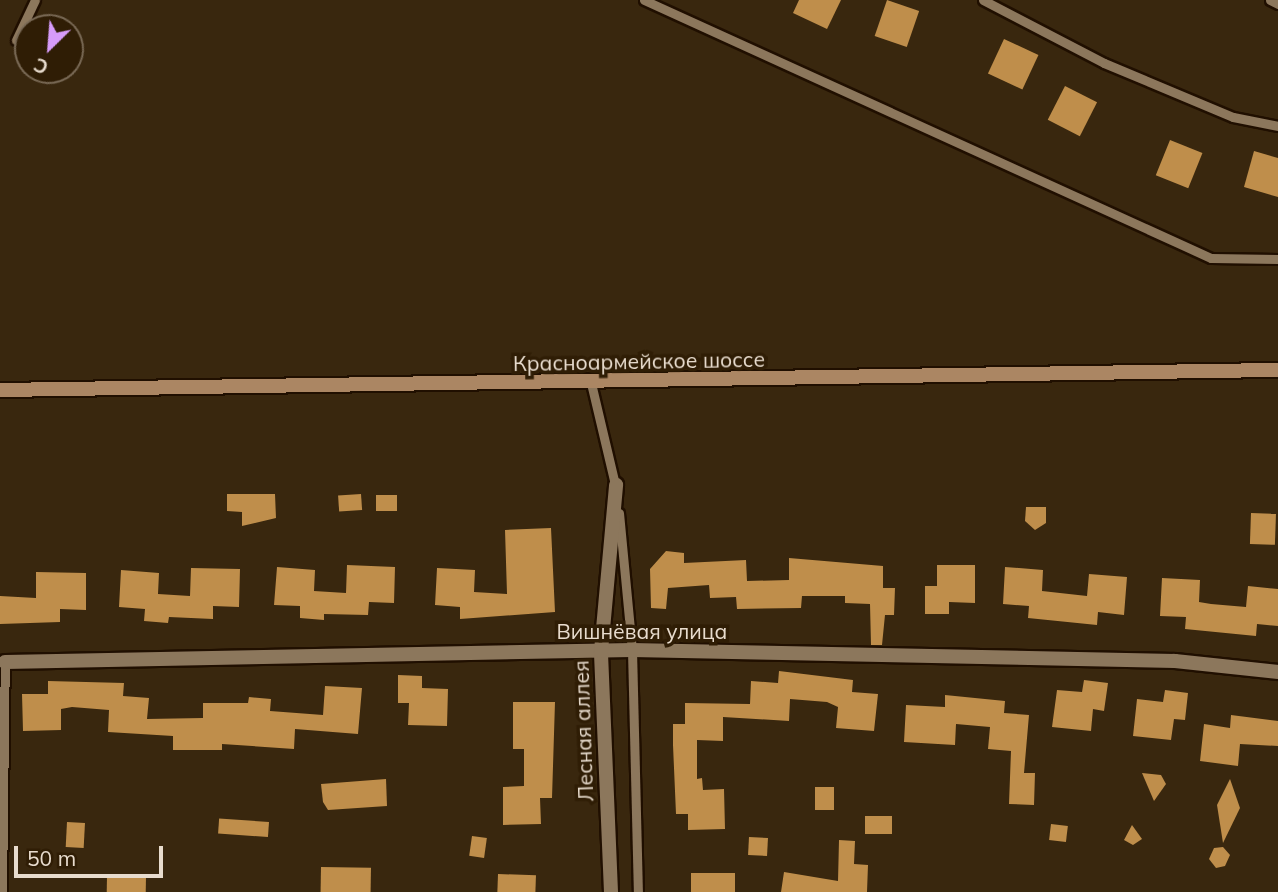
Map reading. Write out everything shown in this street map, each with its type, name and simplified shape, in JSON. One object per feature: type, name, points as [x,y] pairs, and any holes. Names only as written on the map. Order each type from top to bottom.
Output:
[{"type":"main road","name":"Красноармейское шоссе","points":[[0,390],[591,383],[1278,370]]},
{"type":"street","name":"Лесная аллея","points":[[611,892],[601,650],[616,485]]},
{"type":"street","name":"Вишнёвая улица","points":[[5,662],[632,650],[1175,661],[1278,672]]},
{"type":"lane","points":[[644,0],[1211,258],[1278,259]]},
{"type":"lane","points":[[983,0],[1104,63],[1233,117],[1278,126]]},
{"type":"lane","points":[[1270,0],[1278,5]]},
{"type":"lane","points":[[591,383],[616,485],[632,650],[638,892]]},
{"type":"lane","points":[[2,892],[5,662]]},
{"type":"building","points":[[799,0],[841,0],[827,29],[793,13]]},
{"type":"building","points":[[887,0],[919,11],[907,47],[875,36]]},
{"type":"building","points":[[1004,39],[1038,55],[1022,89],[988,73]]},
{"type":"building","points":[[1065,86],[1097,102],[1080,136],[1048,120]]},
{"type":"building","points":[[1170,140],[1202,153],[1188,188],[1156,175]]},
{"type":"building","points":[[1254,151],[1278,158],[1278,197],[1244,187]]},
{"type":"building","points":[[227,494],[275,494],[276,518],[242,526],[242,512],[227,511]]},
{"type":"building","points":[[361,494],[362,510],[339,512],[338,496]]},
{"type":"building","points":[[376,495],[397,495],[397,511],[376,511]]},
{"type":"building","points":[[1026,507],[1046,507],[1046,523],[1035,530],[1025,521]]},
{"type":"building","points":[[1251,513],[1276,514],[1275,545],[1250,544]]},
{"type":"building","points":[[551,528],[555,612],[460,619],[460,607],[435,605],[437,568],[475,570],[474,592],[507,594],[505,530]]},
{"type":"building","points":[[666,551],[684,553],[684,563],[746,560],[747,581],[789,580],[789,558],[883,566],[883,588],[895,588],[894,615],[885,615],[882,645],[871,645],[870,604],[845,603],[845,596],[802,596],[801,608],[737,609],[736,597],[710,598],[709,585],[668,588],[666,609],[651,608],[650,569]]},
{"type":"building","points":[[347,565],[395,567],[394,603],[369,602],[368,615],[324,614],[324,620],[300,618],[300,606],[274,605],[277,567],[315,570],[314,591],[346,593]]},
{"type":"building","points":[[937,565],[975,565],[975,603],[949,602],[949,614],[925,614],[925,586],[937,586]]},
{"type":"building","points":[[1005,567],[1043,570],[1042,591],[1087,596],[1089,574],[1127,577],[1124,615],[1098,612],[1097,625],[1028,618],[1029,606],[1003,604]]},
{"type":"building","points":[[191,568],[240,569],[239,607],[213,606],[213,619],[169,617],[168,623],[144,621],[145,609],[119,607],[121,570],[159,573],[158,594],[190,596]]},
{"type":"building","points":[[36,572],[86,573],[86,610],[60,609],[60,622],[0,624],[0,596],[36,598]]},
{"type":"building","points":[[1162,578],[1200,580],[1199,602],[1211,604],[1246,607],[1248,586],[1278,589],[1278,626],[1257,624],[1256,636],[1185,629],[1186,617],[1160,616]]},
{"type":"building","points":[[779,671],[853,680],[852,692],[878,694],[874,731],[836,728],[838,707],[827,702],[790,699],[789,721],[723,717],[723,741],[697,740],[697,779],[702,778],[703,790],[724,789],[725,829],[688,830],[688,814],[676,814],[673,745],[673,724],[685,724],[685,703],[750,704],[751,681],[778,683]]},
{"type":"building","points":[[398,675],[422,676],[422,688],[448,689],[447,726],[408,725],[409,703],[398,703]]},
{"type":"building","points":[[1084,680],[1108,683],[1104,711],[1093,709],[1091,731],[1052,727],[1057,690],[1082,692]]},
{"type":"building","points":[[48,681],[124,683],[123,696],[149,698],[147,719],[203,718],[203,703],[248,703],[249,697],[271,699],[270,711],[323,715],[325,686],[362,688],[358,734],[295,729],[294,749],[222,744],[222,750],[173,750],[173,736],[108,732],[109,710],[72,707],[61,709],[61,730],[23,731],[22,694],[48,694]]},
{"type":"building","points":[[1165,690],[1188,693],[1185,720],[1174,719],[1171,740],[1133,736],[1137,699],[1163,702]]},
{"type":"building","points":[[945,695],[1005,701],[1004,713],[1029,715],[1024,773],[1035,773],[1034,805],[1009,804],[1011,751],[988,749],[990,727],[956,724],[955,745],[904,742],[906,705],[945,707]]},
{"type":"building","points":[[513,702],[555,702],[552,798],[540,798],[541,824],[503,825],[503,787],[524,786],[524,749],[513,749]]},
{"type":"building","points":[[1231,715],[1278,721],[1278,746],[1240,744],[1238,766],[1200,761],[1204,724],[1230,728]]},
{"type":"building","points":[[1142,773],[1161,775],[1166,784],[1154,801]]},
{"type":"building","points":[[386,779],[387,806],[328,810],[323,802],[321,784]]},
{"type":"building","points":[[1230,779],[1240,808],[1223,843],[1217,805]]},
{"type":"building","points":[[815,787],[834,787],[834,810],[815,810]]},
{"type":"building","points":[[865,816],[892,816],[892,834],[865,834]]},
{"type":"building","points":[[219,819],[269,822],[268,837],[218,833]]},
{"type":"building","points":[[67,822],[85,823],[84,848],[66,847]]},
{"type":"building","points":[[1051,824],[1068,826],[1066,842],[1049,840]]},
{"type":"building","points":[[1132,825],[1142,839],[1133,845],[1124,840]]},
{"type":"building","points":[[472,836],[487,838],[484,858],[469,856]]},
{"type":"building","points":[[749,837],[768,838],[767,856],[748,855]]},
{"type":"building","points":[[839,840],[855,841],[854,864],[868,865],[867,892],[781,892],[784,872],[838,881]]},
{"type":"building","points":[[1223,847],[1230,855],[1225,866],[1216,868],[1209,859],[1214,848]]},
{"type":"building","points":[[321,867],[371,868],[371,892],[321,892]]},
{"type":"building","points":[[691,873],[735,873],[735,892],[691,892]]},
{"type":"building","points":[[498,874],[536,875],[535,892],[497,892]]},
{"type":"building","points":[[107,876],[146,877],[146,892],[107,892]]}]
